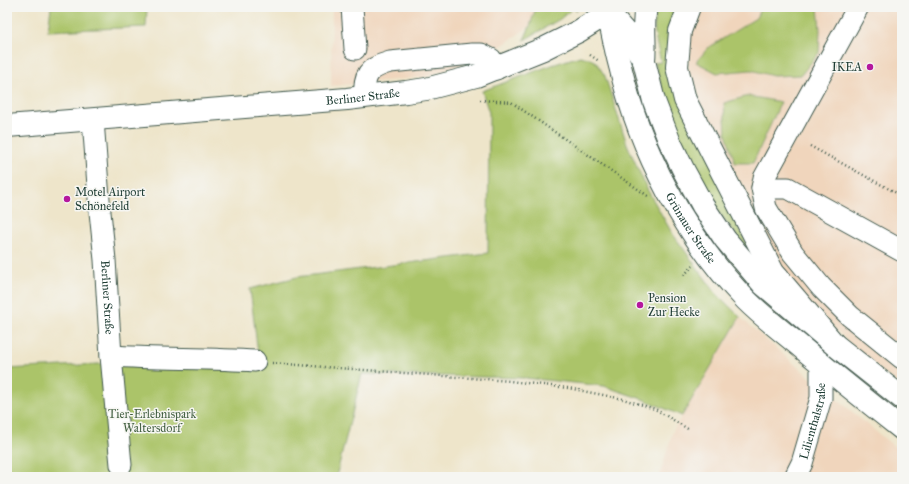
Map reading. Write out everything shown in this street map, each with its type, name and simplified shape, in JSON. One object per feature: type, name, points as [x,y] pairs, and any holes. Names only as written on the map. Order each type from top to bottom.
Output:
[{"type":"main road","name":"Grünauer Straße","points":[[644,61],[645,49],[643,30],[646,7]]},
{"type":"main road","points":[[689,7],[680,31],[677,67],[685,100],[773,272],[835,345]]},
{"type":"main road","name":"Grünauer Straße","points":[[610,9],[644,61],[654,101],[669,140],[684,171],[725,239],[763,284],[835,345],[902,398]]},
{"type":"main road","name":"Grünauer Straße","points":[[610,9],[620,67],[634,113],[655,168],[684,219],[714,262],[746,300],[821,364],[902,429]]},
{"type":"main road","name":"Berliner Straße","points":[[7,126],[364,97],[426,89],[462,80],[496,69],[567,37],[610,9]]},
{"type":"street","points":[[352,7],[355,49]]},
{"type":"street","points":[[858,7],[764,178],[762,188],[766,208],[793,253],[821,288],[850,316],[902,358]]},
{"type":"street","points":[[364,97],[366,75],[379,65],[390,62],[481,54],[491,59],[496,69]]},
{"type":"street","name":"Berliner Straße","points":[[93,120],[121,465]]},
{"type":"street","points":[[762,188],[788,188],[902,251]]},
{"type":"street","points":[[111,356],[255,361]]},
{"type":"street","name":"Lilienthalstraße","points":[[795,477],[802,463],[821,398],[821,364]]},
{"type":"path","points":[[480,100],[511,102],[652,198]]},
{"type":"path","points":[[810,146],[902,196]]},
{"type":"path","points":[[684,276],[697,261]]},
{"type":"path","points":[[255,361],[510,381],[568,388],[623,399],[655,409],[688,429]]},
{"type":"shaded area","points":[[332,7],[536,7],[530,26],[487,56],[425,77],[331,86]]},
{"type":"shaded area","points":[[695,7],[902,7],[902,387],[859,353],[786,278],[689,87],[687,35]]},
{"type":"shaded area","points":[[740,317],[902,453],[902,477],[659,477],[673,431]]},
{"type":"green space","points":[[51,7],[147,7],[146,27],[48,31]]},
{"type":"green space","points":[[536,7],[579,7],[576,11],[573,8],[560,19],[524,40]]},
{"type":"green space","points":[[658,7],[677,7],[670,43],[740,229],[752,255],[719,213],[685,155],[667,107],[655,63],[661,62],[654,28]]},
{"type":"green space","points":[[761,7],[818,7],[820,30],[819,53],[801,75],[773,76],[751,70],[717,73],[696,62],[708,48],[756,18]]},
{"type":"green space","name":"Tier-Erlebnispark Waltersdorf","points":[[580,56],[596,62],[605,76],[627,144],[647,189],[672,233],[715,292],[740,317],[682,416],[645,400],[604,386],[525,378],[362,374],[336,477],[7,477],[7,369],[99,364],[261,367],[250,289],[297,277],[488,253],[489,113],[482,91]]},
{"type":"green space","points":[[748,96],[781,102],[753,163],[735,163],[726,134],[724,103]]},
{"type":"place","name":"IKEA","points":[[870,67]]},
{"type":"place","name":"Motel Airport Schönefeld","points":[[67,199]]},
{"type":"place","name":"Pension Zur Hecke","points":[[640,305]]}]
